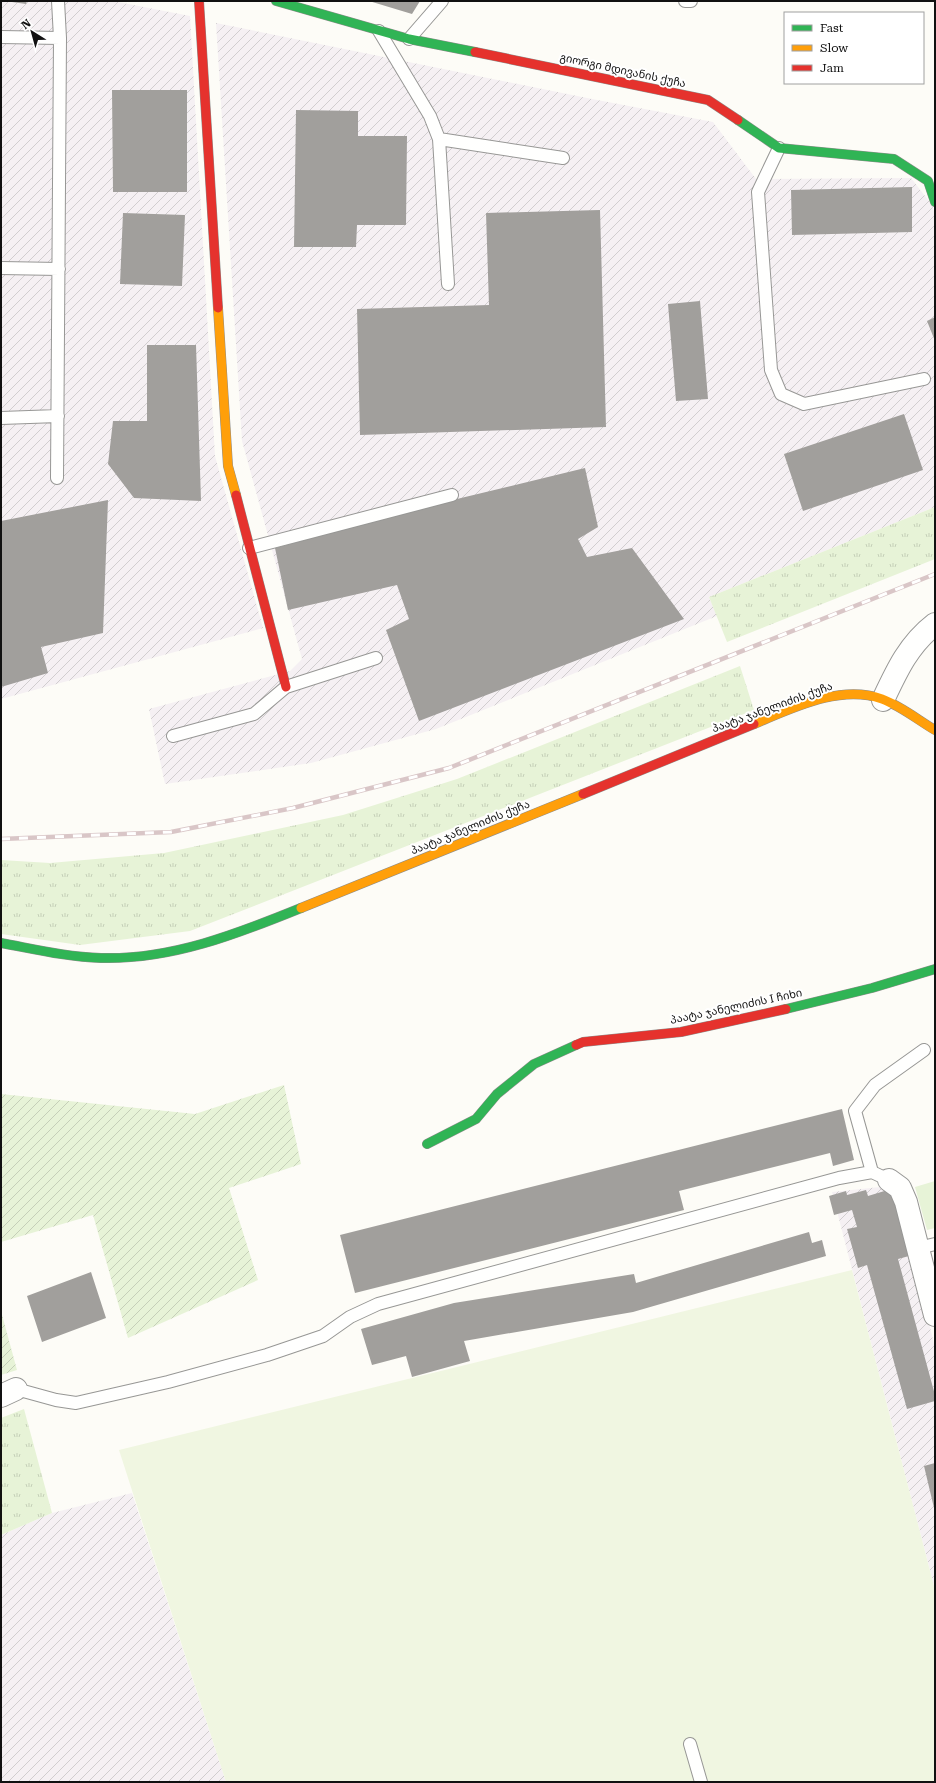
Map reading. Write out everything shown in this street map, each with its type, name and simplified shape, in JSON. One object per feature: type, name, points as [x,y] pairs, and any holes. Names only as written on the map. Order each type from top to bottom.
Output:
[{"type":"street","points":[[199,1],[228,466],[286,687]]},
{"type":"street","name":"გიორგი მდივანის ქუჩა","points":[[276,1],[409,39],[708,100],[779,148],[894,159],[928,181],[935,202]]},
{"type":"street","points":[[883,700],[902,660],[921,634],[935,624]]},
{"type":"street","name":"პაატა ჯანელიძის ქუჩა","points":[[1,943],[83,957],[138,957],[196,947],[235,935],[759,722],[813,702],[842,694],[864,694],[883,700],[935,730]]},
{"type":"street","name":"პაატა ჯანელიძის I ჩიხი","points":[[427,1144],[476,1119],[497,1094],[534,1064],[583,1042],[681,1032],[872,988],[935,969]]},
{"type":"street","points":[[880,1176],[900,1188],[926,1246],[935,1315]]},
{"type":"lane","points":[[57,478],[60,38],[58,1]]},
{"type":"lane","points":[[409,39],[442,1]]},
{"type":"lane","points":[[685,1],[691,1]]},
{"type":"lane","points":[[378,30],[430,116],[439,139],[448,284]]},
{"type":"lane","points":[[1,37],[60,38]]},
{"type":"lane","points":[[439,139],[563,158]]},
{"type":"lane","points":[[779,148],[758,192],[771,370],[781,394],[804,404],[924,379]]},
{"type":"lane","points":[[1,268],[59,269]]},
{"type":"lane","points":[[1,418],[58,416]]},
{"type":"lane","points":[[249,548],[452,495]]},
{"type":"lane","points":[[173,736],[254,714],[286,687],[376,658]]},
{"type":"lane","points":[[8,1393],[76,1403],[168,1382],[267,1355],[323,1336],[350,1317],[378,1304],[839,1178],[880,1176],[855,1111],[874,1085],[924,1050]]},
{"type":"lane","points":[[690,1744],[701,1782]]},
{"type":"shaded area","points":[[1,1],[113,1],[190,16],[215,456],[263,628],[1,699]]},
{"type":"shaded area","points":[[216,23],[713,122],[756,179],[911,178],[932,205],[935,215],[935,507],[709,597],[717,616],[436,729],[311,763],[165,784],[149,709],[290,671],[302,659],[242,441]]},
{"type":"shaded area","points":[[890,1186],[898,1194],[935,1348],[935,1590],[832,1192]]},
{"type":"shaded area","points":[[132,1493],[226,1782],[1,1782],[1,1535],[52,1513]]},
{"type":"green space","points":[[935,507],[935,559],[727,642],[709,597]]},
{"type":"green space","points":[[740,666],[754,710],[190,931],[80,945],[1,934],[1,860],[50,863],[164,853],[343,815],[457,779]]},
{"type":"green space","points":[[284,1085],[301,1164],[229,1188],[258,1280],[128,1338],[93,1215],[1,1242],[1,1094],[195,1114]]},
{"type":"green space","points":[[935,1181],[935,1228],[927,1230],[915,1187]]},
{"type":"green space","points":[[852,1270],[935,1590],[935,1782],[226,1782],[119,1450]]},
{"type":"green space","points":[[1,1311],[17,1370],[1,1375]]},
{"type":"green space","points":[[24,1409],[52,1513],[1,1535],[1,1418]]},
{"type":"building","points":[[5,1],[27,1],[26,4]]},
{"type":"building","points":[[369,1],[420,1],[412,14]]},
{"type":"building","points":[[112,90],[187,90],[187,192],[113,192]]},
{"type":"building","points":[[296,110],[358,111],[358,136],[407,136],[406,225],[357,225],[356,247],[294,247]]},
{"type":"building","points":[[912,187],[912,232],[792,235],[791,190]]},
{"type":"building","points":[[600,210],[606,427],[360,435],[357,309],[489,305],[486,213]]},
{"type":"building","points":[[123,213],[185,215],[182,286],[120,284]]},
{"type":"building","points":[[700,301],[708,399],[676,401],[668,304]]},
{"type":"building","points":[[935,317],[935,341],[927,321]]},
{"type":"building","points":[[147,345],[196,345],[201,501],[134,498],[108,464],[113,421],[147,421]]},
{"type":"building","points":[[904,414],[923,470],[803,511],[784,454]]},
{"type":"building","points":[[585,468],[598,527],[578,539],[587,557],[632,548],[684,619],[419,721],[386,630],[409,619],[397,585],[288,610],[275,548],[461,498]]},
{"type":"building","points":[[108,500],[103,633],[41,647],[48,673],[1,687],[1,521]]},
{"type":"building","points":[[842,1109],[854,1160],[833,1166],[830,1153],[679,1191],[684,1210],[355,1293],[340,1235]]},
{"type":"building","points":[[891,1189],[909,1256],[898,1259],[935,1395],[935,1401],[907,1409],[867,1265],[858,1268],[847,1229],[857,1227],[852,1210],[834,1215],[829,1196],[846,1191],[847,1195],[866,1190],[868,1196]]},
{"type":"building","points":[[809,1232],[812,1243],[822,1240],[826,1256],[633,1312],[464,1341],[470,1361],[412,1377],[406,1356],[372,1365],[361,1329],[454,1303],[634,1274],[636,1283]]},
{"type":"building","points":[[91,1272],[106,1318],[42,1342],[27,1296]]},
{"type":"building","points":[[935,1463],[935,1508],[934,1508],[924,1466]]},
{"type":"railway","points":[[1,839],[171,832],[293,808],[449,768],[935,574]]},
{"type":"traffic: fast","points":[[276,1],[409,39],[475,52]]},
{"type":"traffic: fast","points":[[738,120],[779,148],[894,159],[928,181],[935,202]]},
{"type":"traffic: fast","points":[[1,943],[88,957],[101,958],[153,955],[203,944],[253,927],[301,908]]},
{"type":"traffic: fast","points":[[786,1009],[872,988],[935,969]]},
{"type":"traffic: fast","points":[[427,1144],[476,1119],[497,1094],[534,1064],[576,1045]]},
{"type":"traffic: slow","points":[[218,308],[228,466],[236,495]]},
{"type":"traffic: slow","points":[[754,724],[801,705],[833,696],[850,694],[866,695],[882,699],[903,709],[935,730]]},
{"type":"traffic: slow","points":[[301,908],[583,794]]},
{"type":"traffic: jam","points":[[199,1],[218,308]]},
{"type":"traffic: jam","points":[[475,52],[708,100],[738,120]]},
{"type":"traffic: jam","points":[[236,495],[286,687]]},
{"type":"traffic: jam","points":[[583,794],[754,724]]},
{"type":"traffic: jam","points":[[576,1045],[583,1042],[681,1032],[786,1009]]}]
